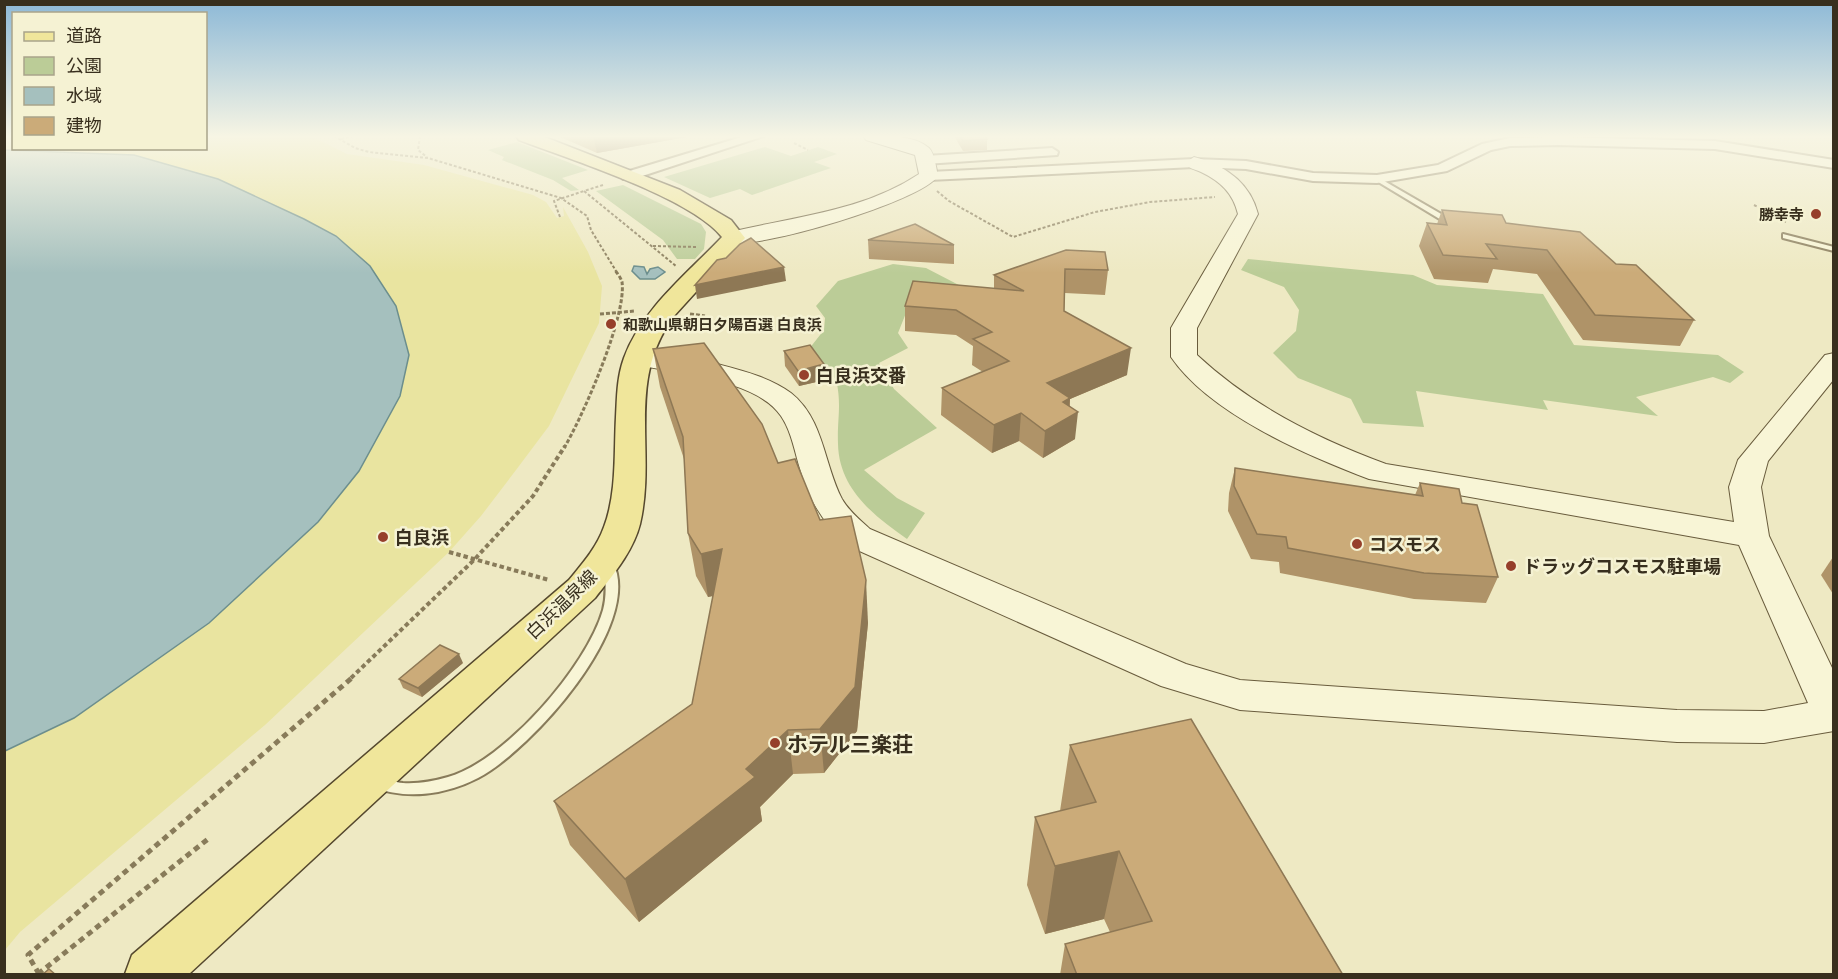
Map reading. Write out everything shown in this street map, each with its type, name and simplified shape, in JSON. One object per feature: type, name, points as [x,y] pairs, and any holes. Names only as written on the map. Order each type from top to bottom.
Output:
[{"type":"main road","points":[[623,182],[696,207],[724,225],[734,238]]},
{"type":"main road","name":"白浜温泉線","points":[[151,975],[582,589],[606,559],[622,526],[629,486],[632,378],[638,357],[652,328],[665,311],[734,238]]},
{"type":"street","points":[[734,238],[777,230],[884,200],[912,182]]},
{"type":"street","points":[[1236,182],[1239,195],[1247,205],[1248,214],[1184,328],[1182,346],[1184,357],[1203,376],[1278,429],[1333,455],[1380,472],[1752,536]]},
{"type":"street","points":[[638,357],[674,362],[736,379],[768,390],[791,408],[805,437],[824,494],[838,518],[858,537],[1186,679],[1240,695],[1677,726],[1764,727],[1833,714],[1752,536],[1745,487],[1753,460],[1833,361]]},
{"type":"lane","points":[[1381,182],[1445,220],[1466,225]]},
{"type":"lane","points":[[1786,236],[1833,249]]},
{"type":"lane","points":[[369,780],[395,789],[435,787],[468,777],[494,763],[572,682],[581,669],[607,616],[613,583],[606,559]]},
{"type":"path","points":[[208,839],[39,974],[28,955],[313,713],[474,560],[533,496],[576,428],[618,315],[622,293],[617,270],[591,230],[587,216],[561,198],[507,182]]},
{"type":"path","points":[[560,217],[553,202],[613,182]]},
{"type":"path","points":[[930,182],[949,201],[1013,237],[1095,212],[1150,202],[1239,195]]},
{"type":"path","points":[[584,191],[681,271]]},
{"type":"path","points":[[1754,204],[1769,214]]},
{"type":"path","points":[[652,246],[698,247]]},
{"type":"path","points":[[600,315],[618,315]]},
{"type":"path","points":[[449,552],[582,589]]},
{"type":"green space","points":[[556,182],[567,182],[579,190],[571,191]]},
{"type":"green space","points":[[674,182],[791,182],[752,195],[740,189],[710,198]]},
{"type":"green space","points":[[623,185],[701,224],[706,232],[704,249],[695,259],[677,259],[663,240],[596,191]]},
{"type":"green space","points":[[1248,259],[1413,275],[1437,285],[1543,294],[1574,345],[1718,355],[1744,372],[1730,383],[1713,377],[1636,397],[1658,416],[1543,400],[1548,410],[1416,391],[1424,427],[1363,423],[1351,399],[1298,378],[1273,353],[1296,331],[1299,310],[1284,287],[1241,270]]},
{"type":"green space","points":[[893,264],[926,268],[982,297],[910,303],[898,333],[908,348],[879,363],[894,389],[937,428],[864,470],[897,498],[925,513],[907,539],[882,521],[860,500],[845,475],[838,444],[839,405],[836,379],[816,363],[809,349],[824,330],[825,318],[816,306],[838,281]]},
{"type":"sand","name":"白良浜","points":[[224,182],[485,182],[533,195],[546,202],[557,218],[564,216],[563,207],[588,252],[602,286],[599,323],[549,426],[481,516],[449,552],[265,725],[20,932],[5,950],[5,751],[74,718],[209,623],[318,522],[359,471],[400,396],[409,355],[336,236]]},
{"type":"water","points":[[5,182],[224,182],[336,236],[370,266],[396,306],[409,355],[400,396],[359,471],[318,522],[209,623],[74,718],[5,751]]},
{"type":"water","points":[[634,266],[644,267],[647,274],[650,269],[658,267],[665,272],[655,279],[640,279],[632,271]]},
{"type":"building","points":[[1442,210],[1502,215],[1506,223],[1580,232],[1616,264],[1636,265],[1694,320],[1595,315],[1547,250],[1486,244],[1497,259],[1443,255],[1427,223],[1447,225]]},
{"type":"building","points":[[915,224],[954,245],[868,240]]},
{"type":"building","points":[[751,238],[784,267],[695,285],[717,260],[726,258],[740,244]]},
{"type":"building","points":[[1066,250],[1105,252],[1108,270],[1065,269],[1064,311],[1131,348],[1047,383],[1070,398],[1063,402],[1078,412],[1045,431],[1021,413],[994,425],[942,388],[1009,361],[973,339],[992,332],[956,310],[905,306],[913,281],[1024,291],[994,275]]},
{"type":"building","points":[[704,343],[762,424],[778,463],[795,459],[820,520],[851,516],[866,580],[855,687],[820,729],[788,730],[746,769],[755,777],[625,879],[554,801],[692,704],[722,549],[701,554],[688,533],[683,437],[653,349]]},
{"type":"building","points":[[810,345],[824,364],[798,371],[784,351]]},
{"type":"building","points":[[1235,468],[1423,496],[1420,483],[1459,489],[1462,503],[1477,505],[1498,577],[1424,573],[1288,548],[1286,537],[1257,534],[1234,486]]},
{"type":"building","points":[[440,645],[459,654],[418,688],[399,679]]},
{"type":"building","points":[[1191,719],[1343,975],[1077,975],[1065,944],[1152,921],[1119,851],[1055,866],[1035,817],[1096,802],[1070,745]]},
{"type":"building","points":[[49,969],[56,975],[42,975]]},
{"type":"place","name":"勝幸寺","points":[[1816,214]]},
{"type":"place","name":"和歌山県朝日夕陽百選 白良浜","points":[[611,324]]},
{"type":"place","name":"白良浜交番","points":[[804,375]]},
{"type":"place","name":"白良浜","points":[[383,537]]},
{"type":"place","name":"コスモス","points":[[1357,544]]},
{"type":"place","name":"ドラッグコスモス駐車場","points":[[1511,566]]},
{"type":"place","name":"ホテル三楽荘","points":[[775,743]]}]
